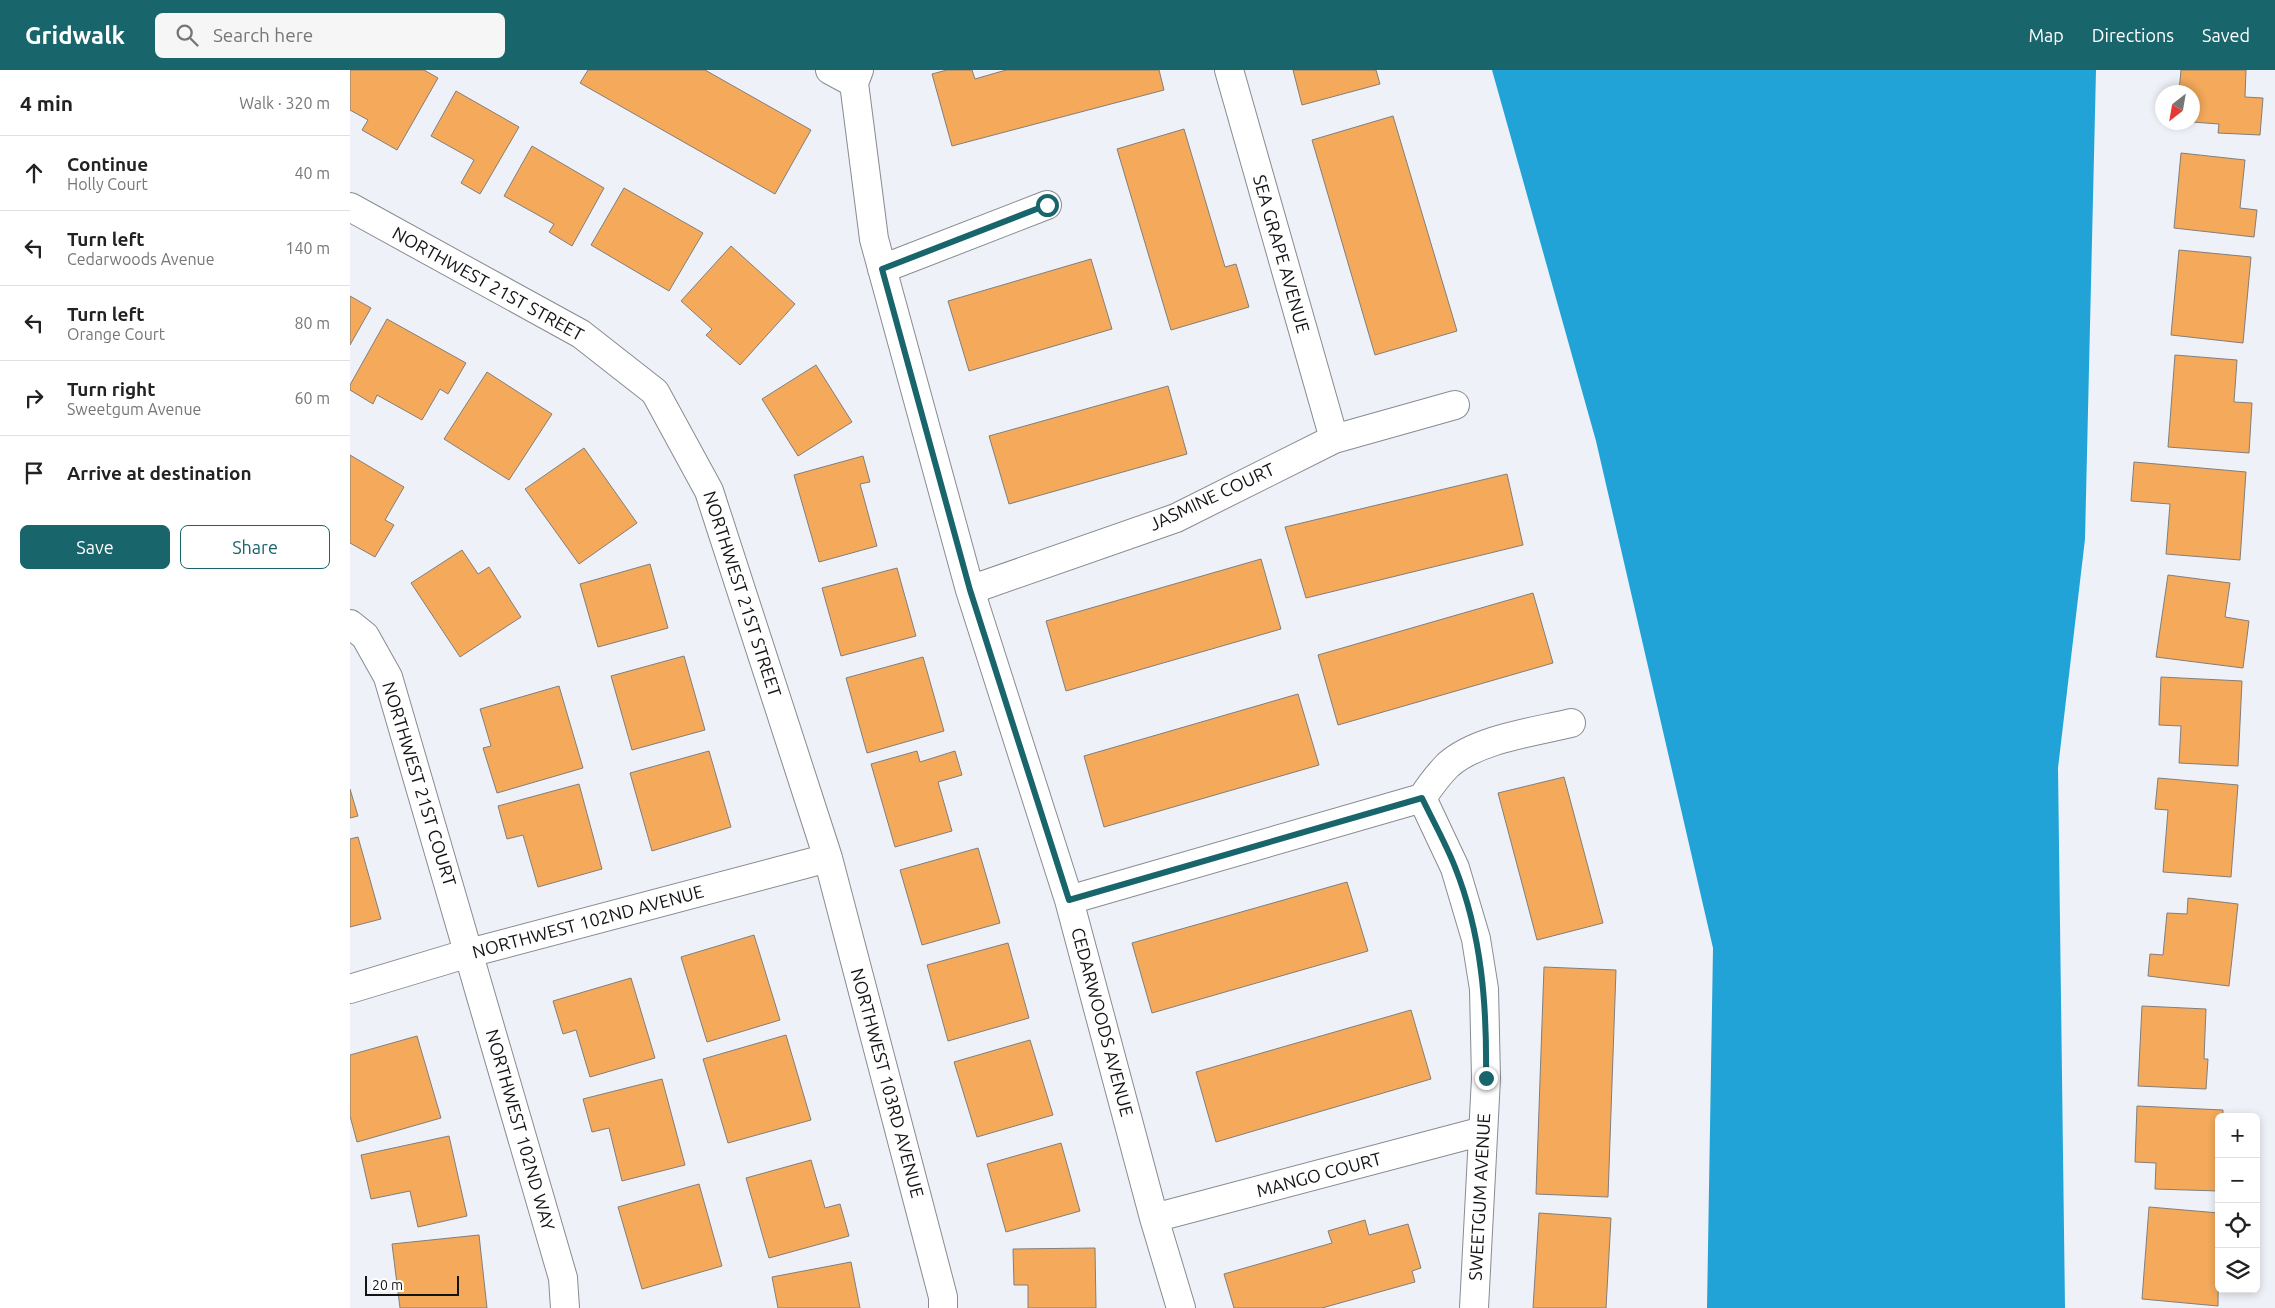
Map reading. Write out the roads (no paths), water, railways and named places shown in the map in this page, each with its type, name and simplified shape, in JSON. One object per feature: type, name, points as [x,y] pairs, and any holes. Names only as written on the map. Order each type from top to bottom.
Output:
[{"type":"street","points":[[830,70],[857,77]]},
{"type":"street","name":"SEA GRAPE AVENUE","points":[[1229,70],[1334,439]]},
{"type":"street","name":"CEDARWOODS AVENUE","points":[[857,77],[874,239],[970,590],[1069,900],[1154,1218],[1181,1308]]},
{"type":"street","points":[[882,269],[1047,205]]},
{"type":"street","name":"NORTHWEST 21ST STREET","points":[[350,207],[581,334],[655,392],[709,491],[828,858]]},
{"type":"street","name":"JASMINE COURT","points":[[970,590],[1176,518],[1334,439],[1454,405]]},
{"type":"street","name":"NORTHWEST 21ST COURT","points":[[350,624],[365,636],[388,677],[469,953]]},
{"type":"street","points":[[1069,900],[1422,798],[1450,764],[1467,752],[1484,745],[1571,723]]},
{"type":"street","name":"SWEETGUM AVENUE","points":[[1422,798],[1456,868],[1476,939],[1484,989],[1486,1035],[1483,1131],[1474,1308]]},
{"type":"street","name":"NORTHWEST 102ND AVENUE","points":[[350,989],[469,953],[828,858]]},
{"type":"street","name":"NORTHWEST 103RD AVENUE","points":[[828,858],[943,1297],[943,1308]]},
{"type":"street","name":"NORTHWEST 102ND WAY","points":[[469,953],[563,1278],[566,1308]]},
{"type":"street","name":"MANGO COURT","points":[[1154,1218],[1483,1131]]},
{"type":"water","points":[[1492,70],[2096,70],[2085,539],[2058,768],[2065,1308],[1707,1308],[1713,948],[1596,441]]}]
